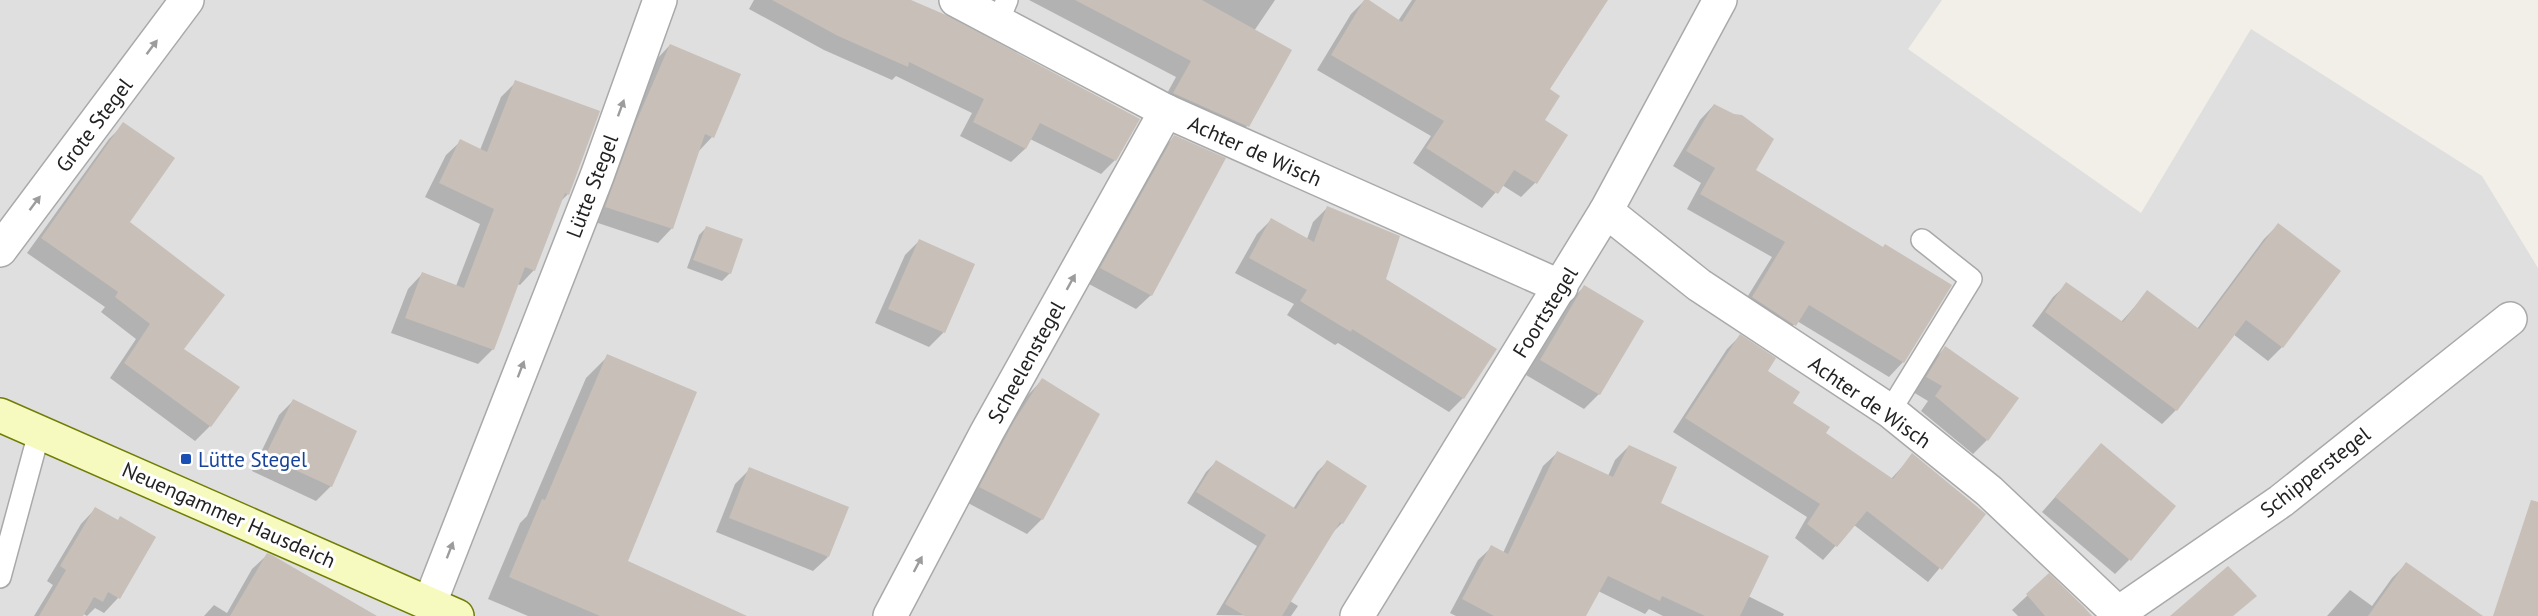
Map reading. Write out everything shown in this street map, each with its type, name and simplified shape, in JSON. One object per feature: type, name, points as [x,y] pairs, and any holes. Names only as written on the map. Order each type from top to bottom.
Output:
[{"type":"street","name":"Grote Stegel","points":[[0,250],[187,0]]},
{"type":"street","name":"Lütte Stegel","points":[[443,610],[660,0]]},
{"type":"street","name":"Achter de Wisch","points":[[956,0],[1003,11],[1166,111],[1561,287]]},
{"type":"street","name":"Foortstegel","points":[[1357,616],[1606,211],[1720,0]]},
{"type":"street","name":"Scheelenstegel","points":[[890,616],[987,432],[1166,111]]},
{"type":"street","name":"Achter de Wisch","points":[[1606,211],[1699,285],[1890,411],[1989,491],[2116,614]]},
{"type":"street","name":"Schipperstegel","points":[[2116,614],[2281,501],[2510,319]]},
{"type":"street","name":"Neuengammer Hausdeich","points":[[0,415],[443,610]]},
{"type":"lane","points":[[1890,411],[1971,279],[1922,240]]},
{"type":"lane","points":[[0,577],[39,434]]},
{"type":"shaded area","points":[[0,0],[1942,0],[1908,49],[2141,213],[2251,29],[2482,176],[2538,268],[2538,616],[0,616]]},
{"type":"building","points":[[772,0],[911,0],[946,15],[1140,119],[1116,161],[1040,123],[1026,149],[973,122],[984,99],[909,62],[908,67],[838,36]]},
{"type":"building","points":[[1075,0],[1202,0],[1292,50],[1249,127],[1173,93],[1191,61]]},
{"type":"building","points":[[1364,0],[1369,0],[1402,22],[1416,0],[1608,0],[1550,89],[1560,96],[1545,120],[1568,135],[1537,184],[1514,170],[1498,194],[1426,148],[1444,121],[1331,55]]},
{"type":"building","points":[[670,44],[741,74],[714,138],[705,134],[673,229],[605,207],[636,122]]},
{"type":"building","points":[[515,80],[600,111],[569,195],[565,193],[535,271],[525,267],[494,350],[405,318],[422,272],[464,288],[494,209],[439,183],[460,139],[487,152]]},
{"type":"building","points":[[1714,104],[1734,114],[1742,115],[1774,139],[1756,170],[1883,247],[1885,244],[1952,285],[1904,363],[1809,305],[1796,326],[1752,297],[1785,242],[1700,194],[1715,168],[1686,151]]},
{"type":"building","points":[[123,122],[175,158],[130,222],[225,295],[184,349],[240,387],[211,427],[124,363],[150,324],[115,297],[118,292],[41,238]]},
{"type":"building","points":[[1174,135],[1226,158],[1152,296],[1100,268]]},
{"type":"building","points":[[1327,206],[1400,236],[1386,279],[1497,349],[1464,399],[1352,329],[1351,332],[1300,301],[1307,290],[1249,258],[1271,218],[1314,242]]},
{"type":"building","points":[[2278,223],[2341,271],[2283,348],[2246,320],[2177,411],[2045,312],[2066,282],[2123,322],[2147,290],[2199,329]]},
{"type":"building","points":[[706,226],[743,239],[731,274],[693,260]]},
{"type":"building","points":[[919,239],[975,264],[945,333],[888,309]]},
{"type":"building","points":[[1584,285],[1644,321],[1600,395],[1540,360]]},
{"type":"building","points":[[1740,334],[1776,358],[1768,371],[1800,392],[1793,403],[1830,427],[1826,433],[1893,479],[1912,453],[1986,514],[1942,570],[1867,511],[1837,547],[1807,524],[1820,504],[1685,418]]},
{"type":"building","points":[[1945,346],[2019,398],[1988,441],[1935,396],[1942,386],[1926,377]]},
{"type":"building","points":[[607,354],[697,392],[628,561],[747,616],[600,616],[509,577],[542,499],[545,500]]},
{"type":"building","points":[[1042,378],[1100,414],[1043,520],[979,487],[1013,423]]},
{"type":"building","points":[[293,399],[357,431],[332,487],[265,456]]},
{"type":"building","points":[[2101,443],[2176,506],[2131,561],[2055,497]]},
{"type":"building","points":[[1629,445],[1677,467],[1661,503],[1769,556],[1740,616],[1705,616],[1662,596],[1660,601],[1608,576],[1586,616],[1494,616],[1462,599],[1491,545],[1508,554],[1557,451],[1613,477]]},
{"type":"building","points":[[1216,460],[1296,509],[1327,460],[1367,486],[1343,524],[1340,522],[1282,616],[1245,616],[1225,604],[1266,535],[1196,492]]},
{"type":"building","points":[[749,467],[849,507],[829,557],[729,518]]},
{"type":"building","points":[[2531,500],[2538,502],[2538,616],[2493,616]]},
{"type":"building","points":[[95,507],[118,520],[120,516],[156,537],[120,599],[108,592],[103,602],[94,597],[83,616],[39,616],[66,570],[60,566]]},
{"type":"building","points":[[267,553],[272,555],[377,616],[230,616]]},
{"type":"building","points":[[2406,562],[2483,616],[2368,616]]},
{"type":"building","points":[[2228,566],[2257,596],[2233,616],[2170,616]]},
{"type":"building","points":[[2049,573],[2092,616],[2045,616],[2026,594]]},
{"type":"place","name":"Lütte Stegel","points":[[186,459]]}]
